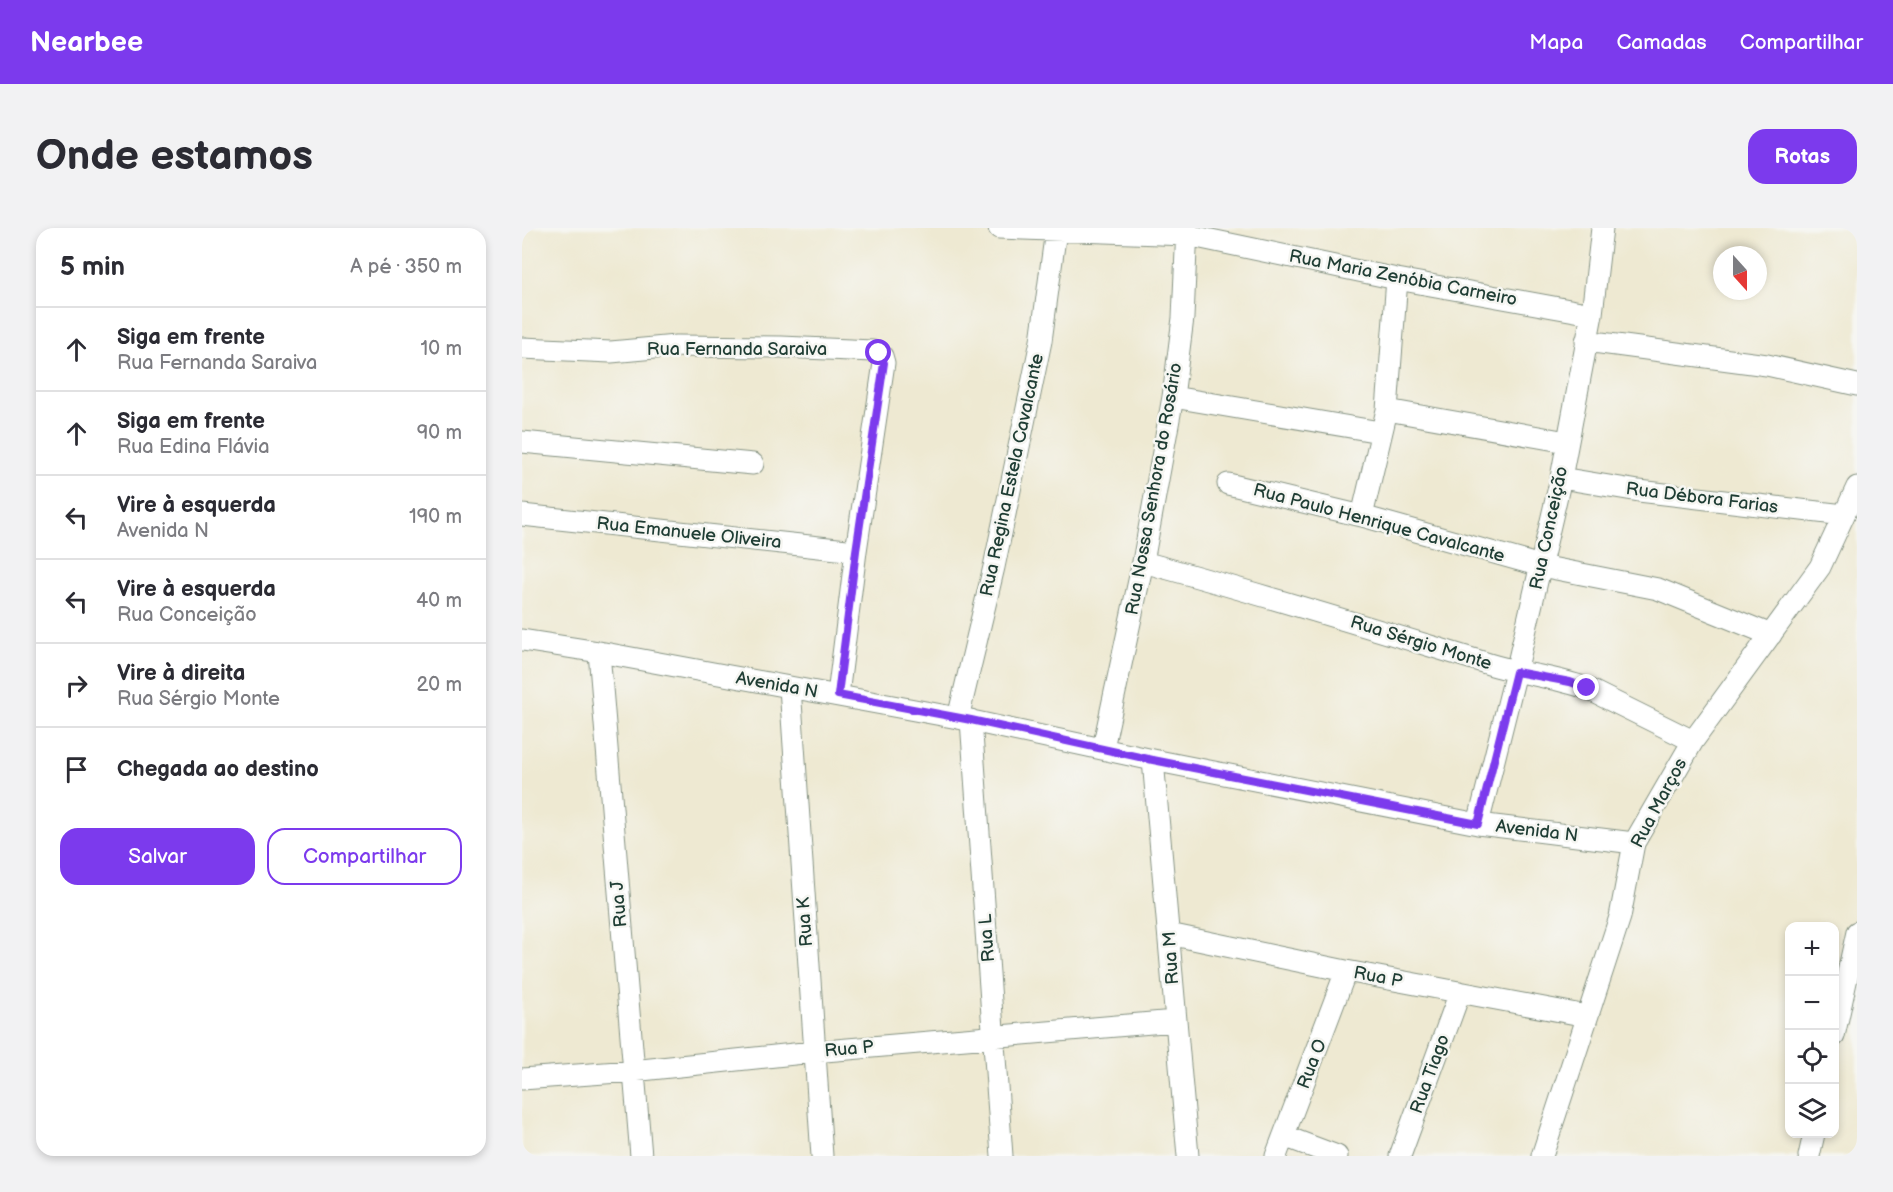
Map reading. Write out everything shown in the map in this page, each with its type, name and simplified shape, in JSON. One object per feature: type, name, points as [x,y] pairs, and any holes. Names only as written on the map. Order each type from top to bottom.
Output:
[{"type":"street","name":"Rua Maria Zenóbia Carneiro","points":[[999,228],[1187,231],[1397,279],[1592,314]]},
{"type":"street","name":"Rua Conceição","points":[[1478,824],[1542,566],[1561,478],[1592,314],[1602,228]]},
{"type":"street","name":"Rua Regina Estela Cavalcante","points":[[964,719],[1041,341],[1056,230]]},
{"type":"street","name":"Rua Nossa Senhora do Rosário","points":[[1102,748],[1143,562],[1173,397],[1183,318],[1187,231]]},
{"type":"street","points":[[1362,516],[1387,410],[1397,279]]},
{"type":"street","points":[[1586,341],[1767,365],[1857,385]]},
{"type":"street","name":"Rua Fernanda Saraiva","points":[[522,348],[611,352],[688,346],[781,347],[873,351],[882,356],[884,363],[856,551]]},
{"type":"street","points":[[1173,397],[1380,432]]},
{"type":"street","points":[[1387,410],[1567,442]]},
{"type":"street","points":[[522,442],[753,464]]},
{"type":"street","name":"Rua Débora Farias","points":[[1561,478],[1639,491],[1844,515]]},
{"type":"street","name":"Rua Paulo Henrique Cavalcante","points":[[1228,484],[1362,516],[1542,566],[1659,589],[1771,635]]},
{"type":"street","name":"Rua Marços","points":[[1542,1156],[1620,917],[1634,843],[1693,741],[1820,567],[1857,487]]},
{"type":"street","name":"Rua Emanuele Oliveira","points":[[522,515],[856,551]]},
{"type":"street","points":[[838,695],[856,551]]},
{"type":"street","name":"Rua Sérgio Monte","points":[[1143,562],[1236,587],[1516,672],[1570,682],[1587,688],[1693,741]]},
{"type":"street","name":"Avenida N","points":[[522,640],[964,719],[1153,760],[1478,824],[1634,843]]},
{"type":"street","name":"Rua J","points":[[599,652],[632,1071],[641,1156]]},
{"type":"street","name":"Rua K","points":[[790,687],[813,1052],[822,1156]]},
{"type":"street","name":"Rua L","points":[[964,719],[994,1037],[1002,1156]]},
{"type":"street","name":"Rua M","points":[[1153,760],[1188,1156]]},
{"type":"street","points":[[1836,1030],[1855,955],[1857,932]]},
{"type":"street","name":"Rua P","points":[[1169,934],[1346,971],[1587,1016]]},
{"type":"street","name":"Rua O","points":[[1276,1156],[1346,971]]},
{"type":"street","name":"Rua Tiago","points":[[1400,1156],[1460,993]]},
{"type":"street","name":"Rua P","points":[[522,1079],[1175,1021]]},
{"type":"street","points":[[1284,1136],[1337,1156]]},
{"type":"street","points":[[1809,1156],[1813,1138]]},
{"type":"route","points":[[879,353],[884,363],[856,551],[838,695],[1478,824],[1516,672],[1570,682],[1587,688]]}]
